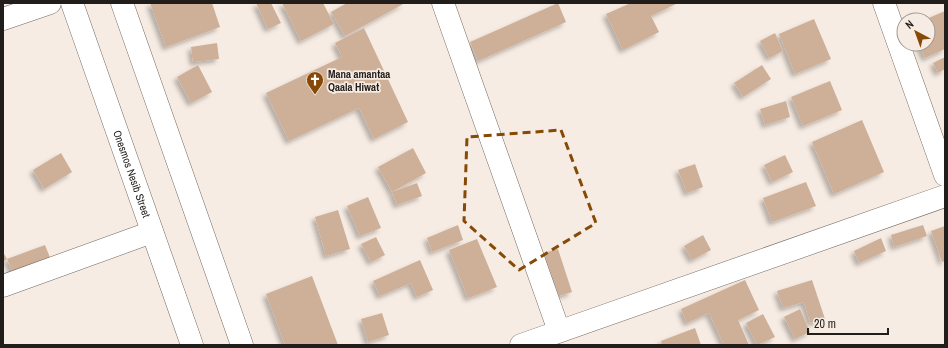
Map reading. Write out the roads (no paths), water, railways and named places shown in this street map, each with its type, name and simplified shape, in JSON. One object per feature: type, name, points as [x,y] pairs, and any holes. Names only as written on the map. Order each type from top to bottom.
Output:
[{"type":"street","points":[[3,19],[50,3]]},
{"type":"street","name":"Onesmos Nesib Street","points":[[72,3],[192,345]]},
{"type":"street","points":[[122,3],[242,345]]},
{"type":"street","points":[[443,3],[559,331]]},
{"type":"street","points":[[884,3],[945,175]]},
{"type":"street","points":[[521,345],[945,196]]},
{"type":"street","points":[[3,286],[152,232]]},
{"type":"place","name":"Mana amantaa Qaala Hiwat","points":[[315,95]]}]
